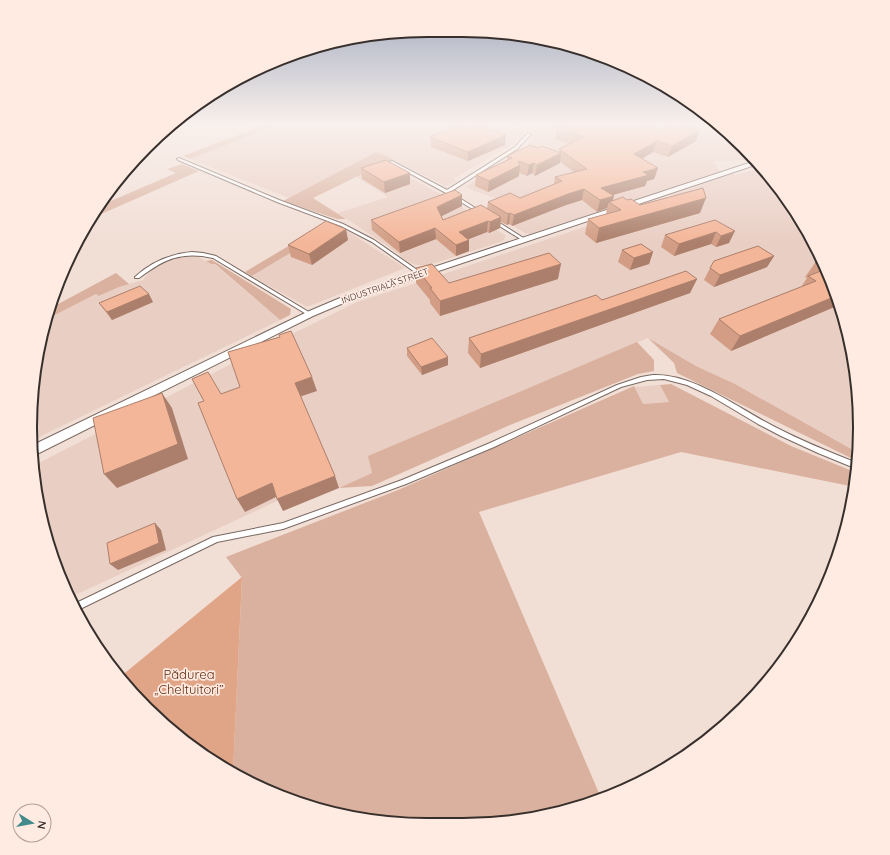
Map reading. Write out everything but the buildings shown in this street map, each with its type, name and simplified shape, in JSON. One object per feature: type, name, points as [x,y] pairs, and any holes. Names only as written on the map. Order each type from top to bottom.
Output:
[{"type":"street","name":"INDUSTRIALĂ STREET","points":[[38,449],[310,314],[343,300],[523,239],[751,165]]},
{"type":"lane","points":[[188,163],[278,201],[342,225],[373,241],[421,274]]},
{"type":"lane","points":[[393,163],[447,192],[484,215]]},
{"type":"lane","points":[[447,192],[493,163]]},
{"type":"lane","points":[[491,219],[523,239]]},
{"type":"lane","points":[[137,277],[150,267],[170,257],[182,254],[206,255],[214,257],[310,314]]},
{"type":"lane","points":[[80,605],[216,539],[283,526],[404,482],[492,445],[619,386],[640,380],[662,377],[694,385],[790,437],[824,454],[851,464]]},
{"type":"shaded area","points":[[200,163],[355,163],[289,198]]},
{"type":"shaded area","points":[[355,163],[385,163],[313,198],[346,219],[337,219],[283,201]]},
{"type":"shaded area","points":[[398,163],[481,163],[453,179],[457,181],[446,186]]},
{"type":"shaded area","points":[[502,163],[714,163],[720,171],[531,234],[525,233],[490,212],[507,202],[469,189],[467,186]]},
{"type":"shaded area","points":[[182,164],[199,171],[101,214],[110,201],[176,173],[167,169]]},
{"type":"shaded area","points":[[384,164],[446,197],[506,236],[503,241],[429,265],[416,265],[408,262],[389,247],[338,213],[388,197],[356,177]]},
{"type":"shaded area","points":[[756,170],[772,190],[801,232],[823,278],[840,326],[850,377],[853,428],[852,449],[735,384],[696,366],[648,338],[369,456],[372,473],[339,488],[283,511],[279,500],[75,595],[50,529],[40,478],[39,463],[233,363],[357,302],[670,198],[671,195],[732,174],[735,175]]},
{"type":"shaded area","points":[[327,223],[335,226],[252,276],[245,272]]},
{"type":"shaded area","points":[[335,226],[339,226],[405,268],[307,307],[252,276]]},
{"type":"shaded area","points":[[197,256],[211,264],[214,264],[280,320],[37,438],[40,377],[53,316],[96,294],[100,296],[119,287],[143,280],[151,270],[162,263],[179,257]]},
{"type":"shaded area","points":[[212,260],[291,309],[290,315],[280,320],[215,264],[211,264],[206,261]]},
{"type":"shaded area","points":[[116,273],[129,284],[99,296],[96,294],[53,316],[57,305]]},
{"type":"shaded area","points":[[648,338],[696,366],[735,384],[852,449],[852,458],[677,373],[674,363]]},
{"type":"shaded area","points":[[637,342],[654,360],[654,371],[638,374],[510,425],[372,486],[339,488],[372,473],[368,456]]},
{"type":"shaded area","points":[[671,384],[791,446],[851,470],[850,478],[849,486],[681,452],[479,512],[599,793],[564,805],[513,815],[462,818],[402,817],[377,815],[326,805],[278,788],[233,767],[242,578],[226,557],[398,490],[634,386],[643,404],[669,402],[660,385]]},
{"type":"shaded area","points":[[660,385],[669,402],[643,404],[634,387]]},
{"type":"green space","name":"Pădurea „Cheltuitori”","points":[[242,577],[233,767],[190,737],[170,721],[151,704],[125,673]]}]
